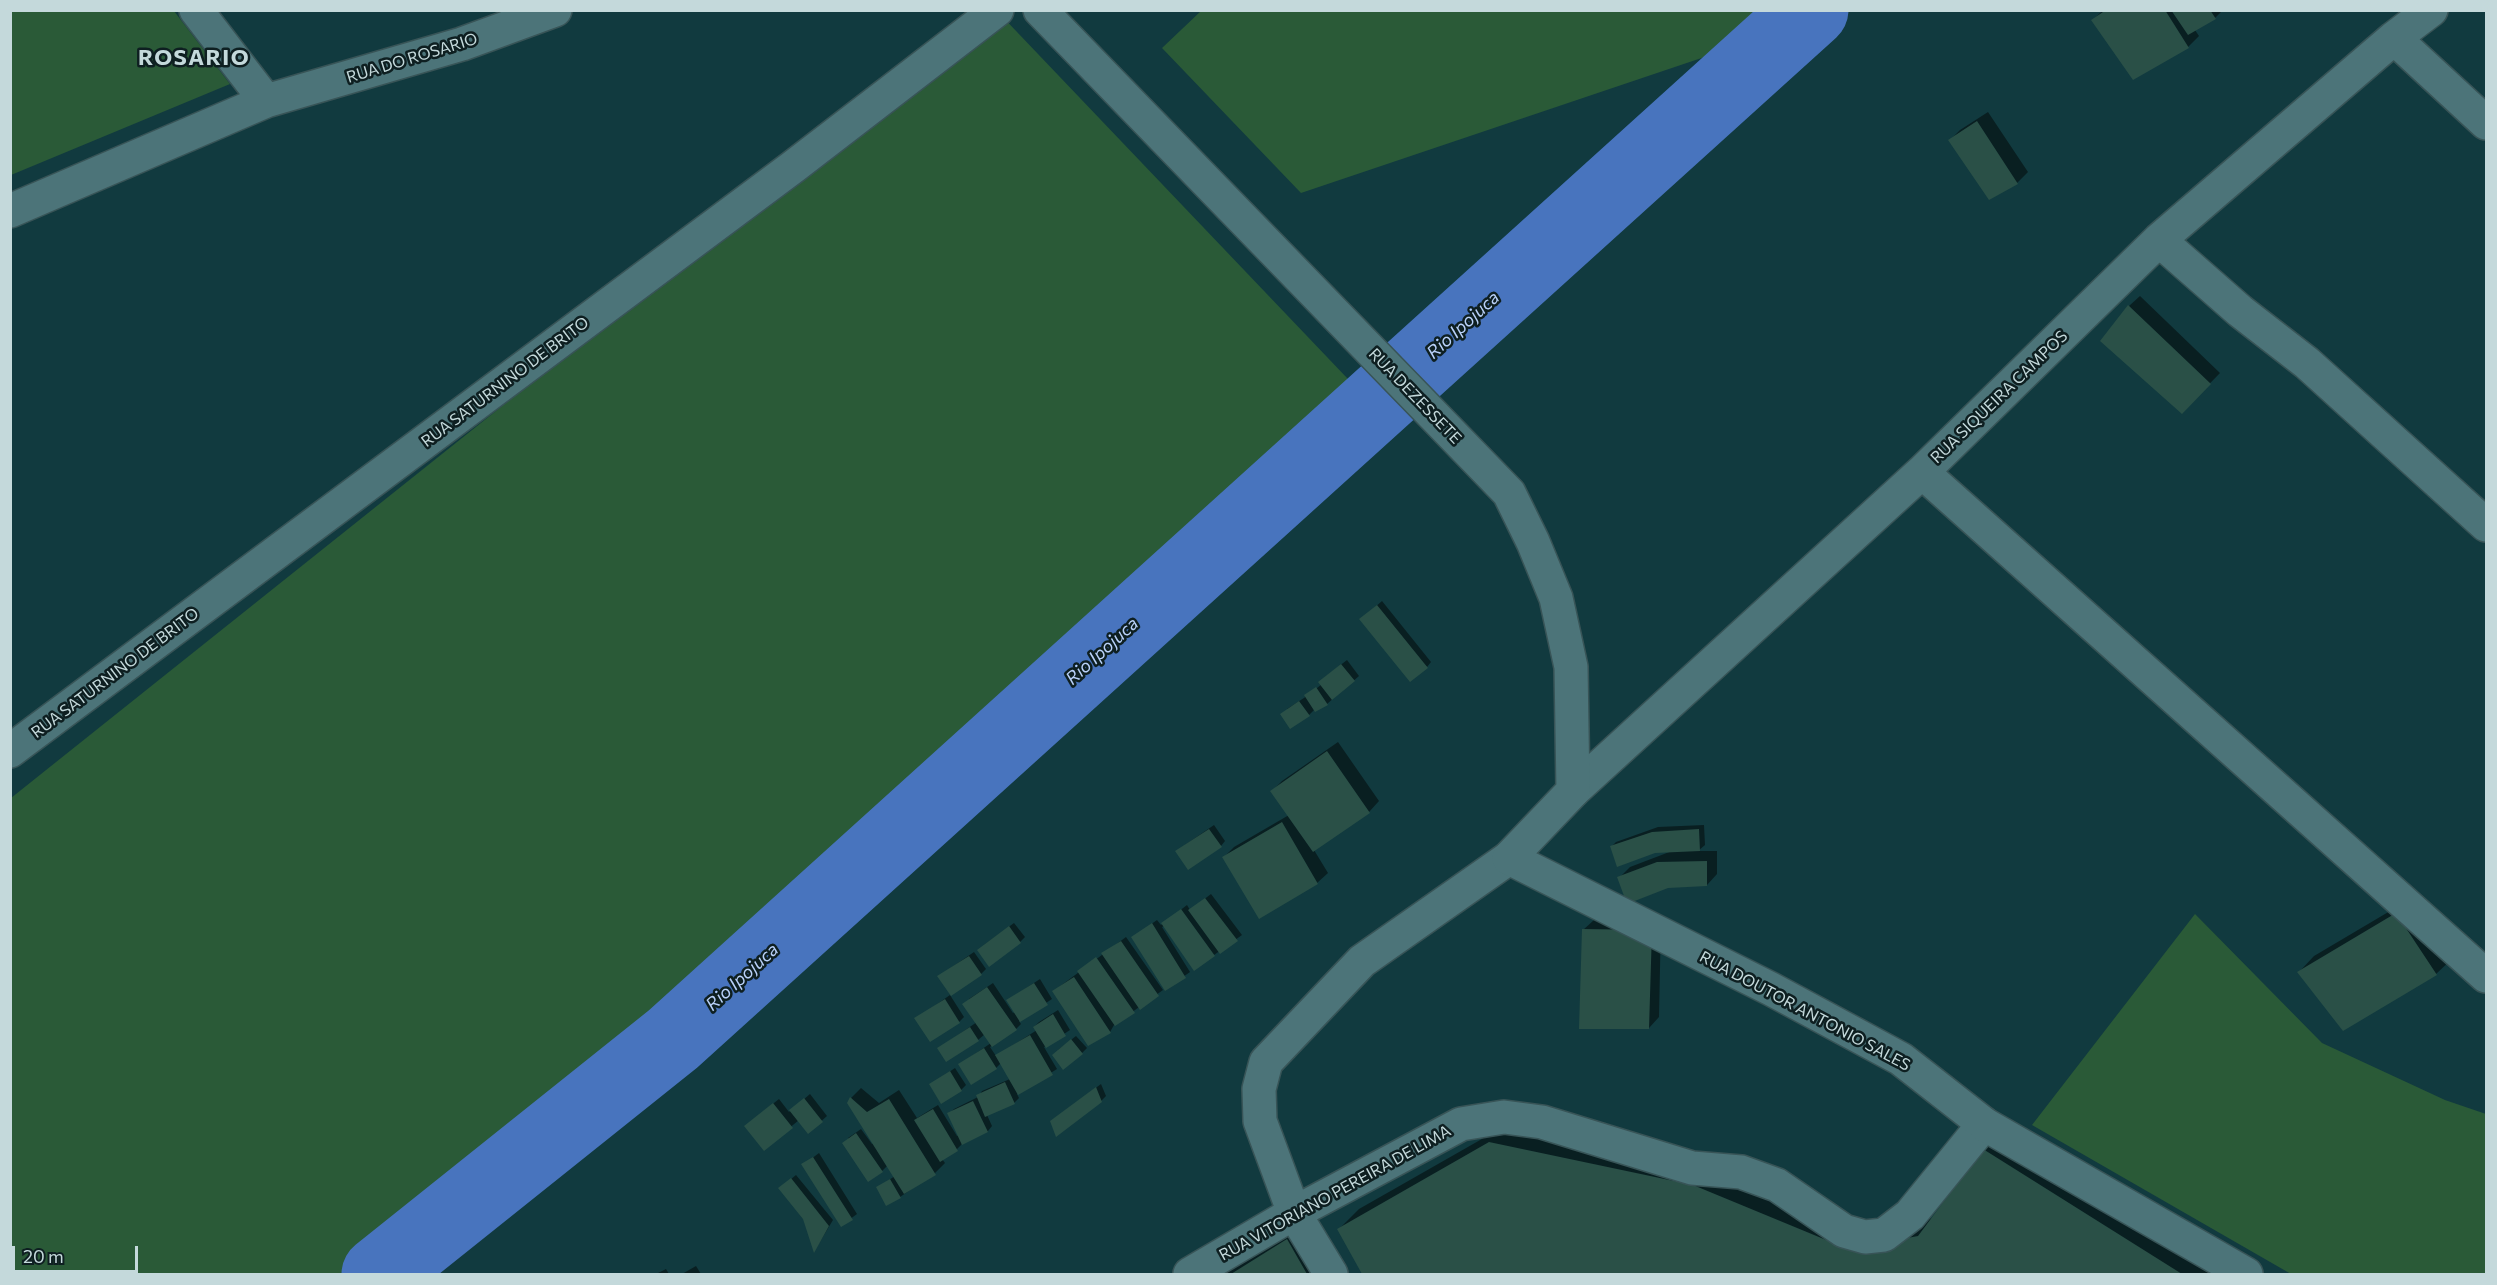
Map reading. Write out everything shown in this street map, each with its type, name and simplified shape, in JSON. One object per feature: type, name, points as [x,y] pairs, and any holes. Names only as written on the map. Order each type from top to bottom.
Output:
[{"type":"street","points":[[196,10],[266,101]]},
{"type":"street","name":"RUA DO ROSARIO","points":[[10,211],[266,101],[462,44],[555,10]]},
{"type":"street","name":"RUA SATURNINO DE BRITO","points":[[10,751],[784,174],[997,10]]},
{"type":"street","name":"RUA DEZESSETE","points":[[1040,10],[1509,493],[1533,542],[1556,598],[1571,667],[1574,790]]},
{"type":"street","name":"RUA SIQUEIRA CAMPOS","points":[[1574,790],[1922,472],[2159,240],[2394,38],[2431,10]]},
{"type":"street","points":[[2394,38],[2487,123]]},
{"type":"street","points":[[2159,240],[2240,311],[2307,363],[2487,525]]},
{"type":"street","points":[[1922,472],[2487,976]]},
{"type":"street","points":[[1331,1275],[1294,1213],[1260,1121],[1259,1089],[1266,1062],[1362,961],[1509,858],[1574,790]]},
{"type":"street","name":"RUA DOUTOR ANTONIO SALES","points":[[1509,858],[1771,989],[1901,1059],[1984,1124],[2246,1275]]},
{"type":"street","name":"RUA VITORIANO PEREIRA DE LIMA","points":[[1190,1275],[1294,1213],[1461,1124],[1504,1117],[1542,1122],[1692,1168],[1741,1172],[1777,1185],[1844,1231],[1865,1237],[1884,1235],[1910,1215],[1984,1124]]},
{"type":"green space","points":[[11,10],[174,11],[230,84],[11,175]]},
{"type":"green space","points":[[997,11],[1348,379],[1356,421],[982,760],[340,1274],[11,1274],[11,798]]},
{"type":"green space","points":[[1201,11],[1841,11],[1301,193],[1162,48]]},
{"type":"green space","points":[[2195,914],[2322,1043],[2445,1100],[2486,1114],[2486,1274],[2291,1274],[2032,1125]]},
{"type":"building","points":[[2106,10],[2165,10],[2189,48],[2133,80],[2091,20]]},
{"type":"building","points":[[2171,10],[2210,10],[2216,19],[2188,35]]},
{"type":"building","points":[[1977,121],[2018,184],[1989,200],[1948,140]]},
{"type":"building","points":[[2128,305],[2211,384],[2182,414],[2100,341]]},
{"type":"building","points":[[1377,605],[1428,668],[1410,682],[1359,619]]},
{"type":"building","points":[[1341,664],[1355,681],[1332,700],[1318,682]]},
{"type":"building","points":[[1316,687],[1328,705],[1315,712],[1304,695]]},
{"type":"building","points":[[1299,701],[1310,716],[1290,729],[1280,714]]},
{"type":"building","points":[[1327,751],[1370,813],[1313,852],[1270,791]]},
{"type":"building","points":[[1282,822],[1318,884],[1259,919],[1222,857]]},
{"type":"building","points":[[1209,829],[1222,847],[1188,870],[1175,851]]},
{"type":"building","points":[[1699,829],[1700,851],[1655,853],[1617,867],[1610,846],[1652,832]]},
{"type":"building","points":[[1707,861],[1707,886],[1668,888],[1627,904],[1617,877],[1657,862]]},
{"type":"building","points":[[1205,898],[1238,941],[1220,954],[1188,910]]},
{"type":"building","points":[[1181,909],[1215,956],[1194,971],[1161,923]]},
{"type":"building","points":[[2396,913],[2437,975],[2343,1031],[2297,972]]},
{"type":"building","points":[[1152,923],[1186,978],[1165,991],[1131,937]]},
{"type":"building","points":[[1009,926],[1021,943],[989,967],[977,950]]},
{"type":"building","points":[[1582,929],[1652,930],[1649,1029],[1579,1029]]},
{"type":"building","points":[[1121,941],[1159,996],[1140,1010],[1101,953]]},
{"type":"building","points":[[969,956],[982,975],[951,996],[937,976]]},
{"type":"building","points":[[1096,957],[1135,1013],[1115,1026],[1077,971]]},
{"type":"building","points":[[1074,977],[1111,1033],[1088,1046],[1052,991]]},
{"type":"building","points":[[1034,983],[1048,1005],[1020,1022],[1006,1000]]},
{"type":"building","points":[[987,987],[1017,1030],[992,1047],[962,1004]]},
{"type":"building","points":[[945,999],[960,1023],[930,1042],[914,1018]]},
{"type":"building","points":[[1053,1014],[1066,1036],[1046,1048],[1033,1027]]},
{"type":"building","points":[[970,1027],[979,1041],[946,1062],[937,1048]]},
{"type":"building","points":[[1030,1035],[1053,1075],[1018,1095],[995,1055]]},
{"type":"building","points":[[1071,1039],[1083,1054],[1063,1070],[1052,1055]]},
{"type":"building","points":[[984,1048],[997,1069],[971,1085],[958,1064]]},
{"type":"building","points":[[950,1071],[962,1091],[941,1104],[929,1084]]},
{"type":"building","points":[[1005,1082],[1015,1104],[985,1117],[976,1095]]},
{"type":"building","points":[[1096,1087],[1102,1102],[1056,1137],[1050,1121]]},
{"type":"building","points":[[850,1097],[867,1112],[889,1099],[936,1175],[904,1194],[847,1103]]},
{"type":"building","points":[[804,1098],[823,1122],[808,1134],[789,1110]]},
{"type":"building","points":[[973,1101],[988,1132],[962,1145],[947,1113]]},
{"type":"building","points":[[773,1103],[793,1128],[764,1151],[744,1126]]},
{"type":"building","points":[[933,1109],[958,1151],[940,1162],[914,1120]]},
{"type":"building","points":[[856,1133],[883,1172],[868,1182],[842,1143]]},
{"type":"building","points":[[1489,1142],[1693,1185],[1848,1249],[1918,1236],[1983,1149],[2182,1274],[1362,1274],[1337,1229]]},
{"type":"building","points":[[813,1157],[853,1220],[841,1227],[801,1164]]},
{"type":"building","points":[[791,1178],[829,1226],[814,1253],[803,1219],[778,1188]]},
{"type":"building","points":[[890,1179],[901,1198],[886,1206],[876,1187]]},
{"type":"building","points":[[1287,1239],[1307,1274],[1231,1274]]},
{"type":"waterway","name":"Rio Ipojuca","points":[[379,1274],[673,1039],[1811,10]]},
{"type":"district","name":"ROSARIO","points":[[194,58]]}]
